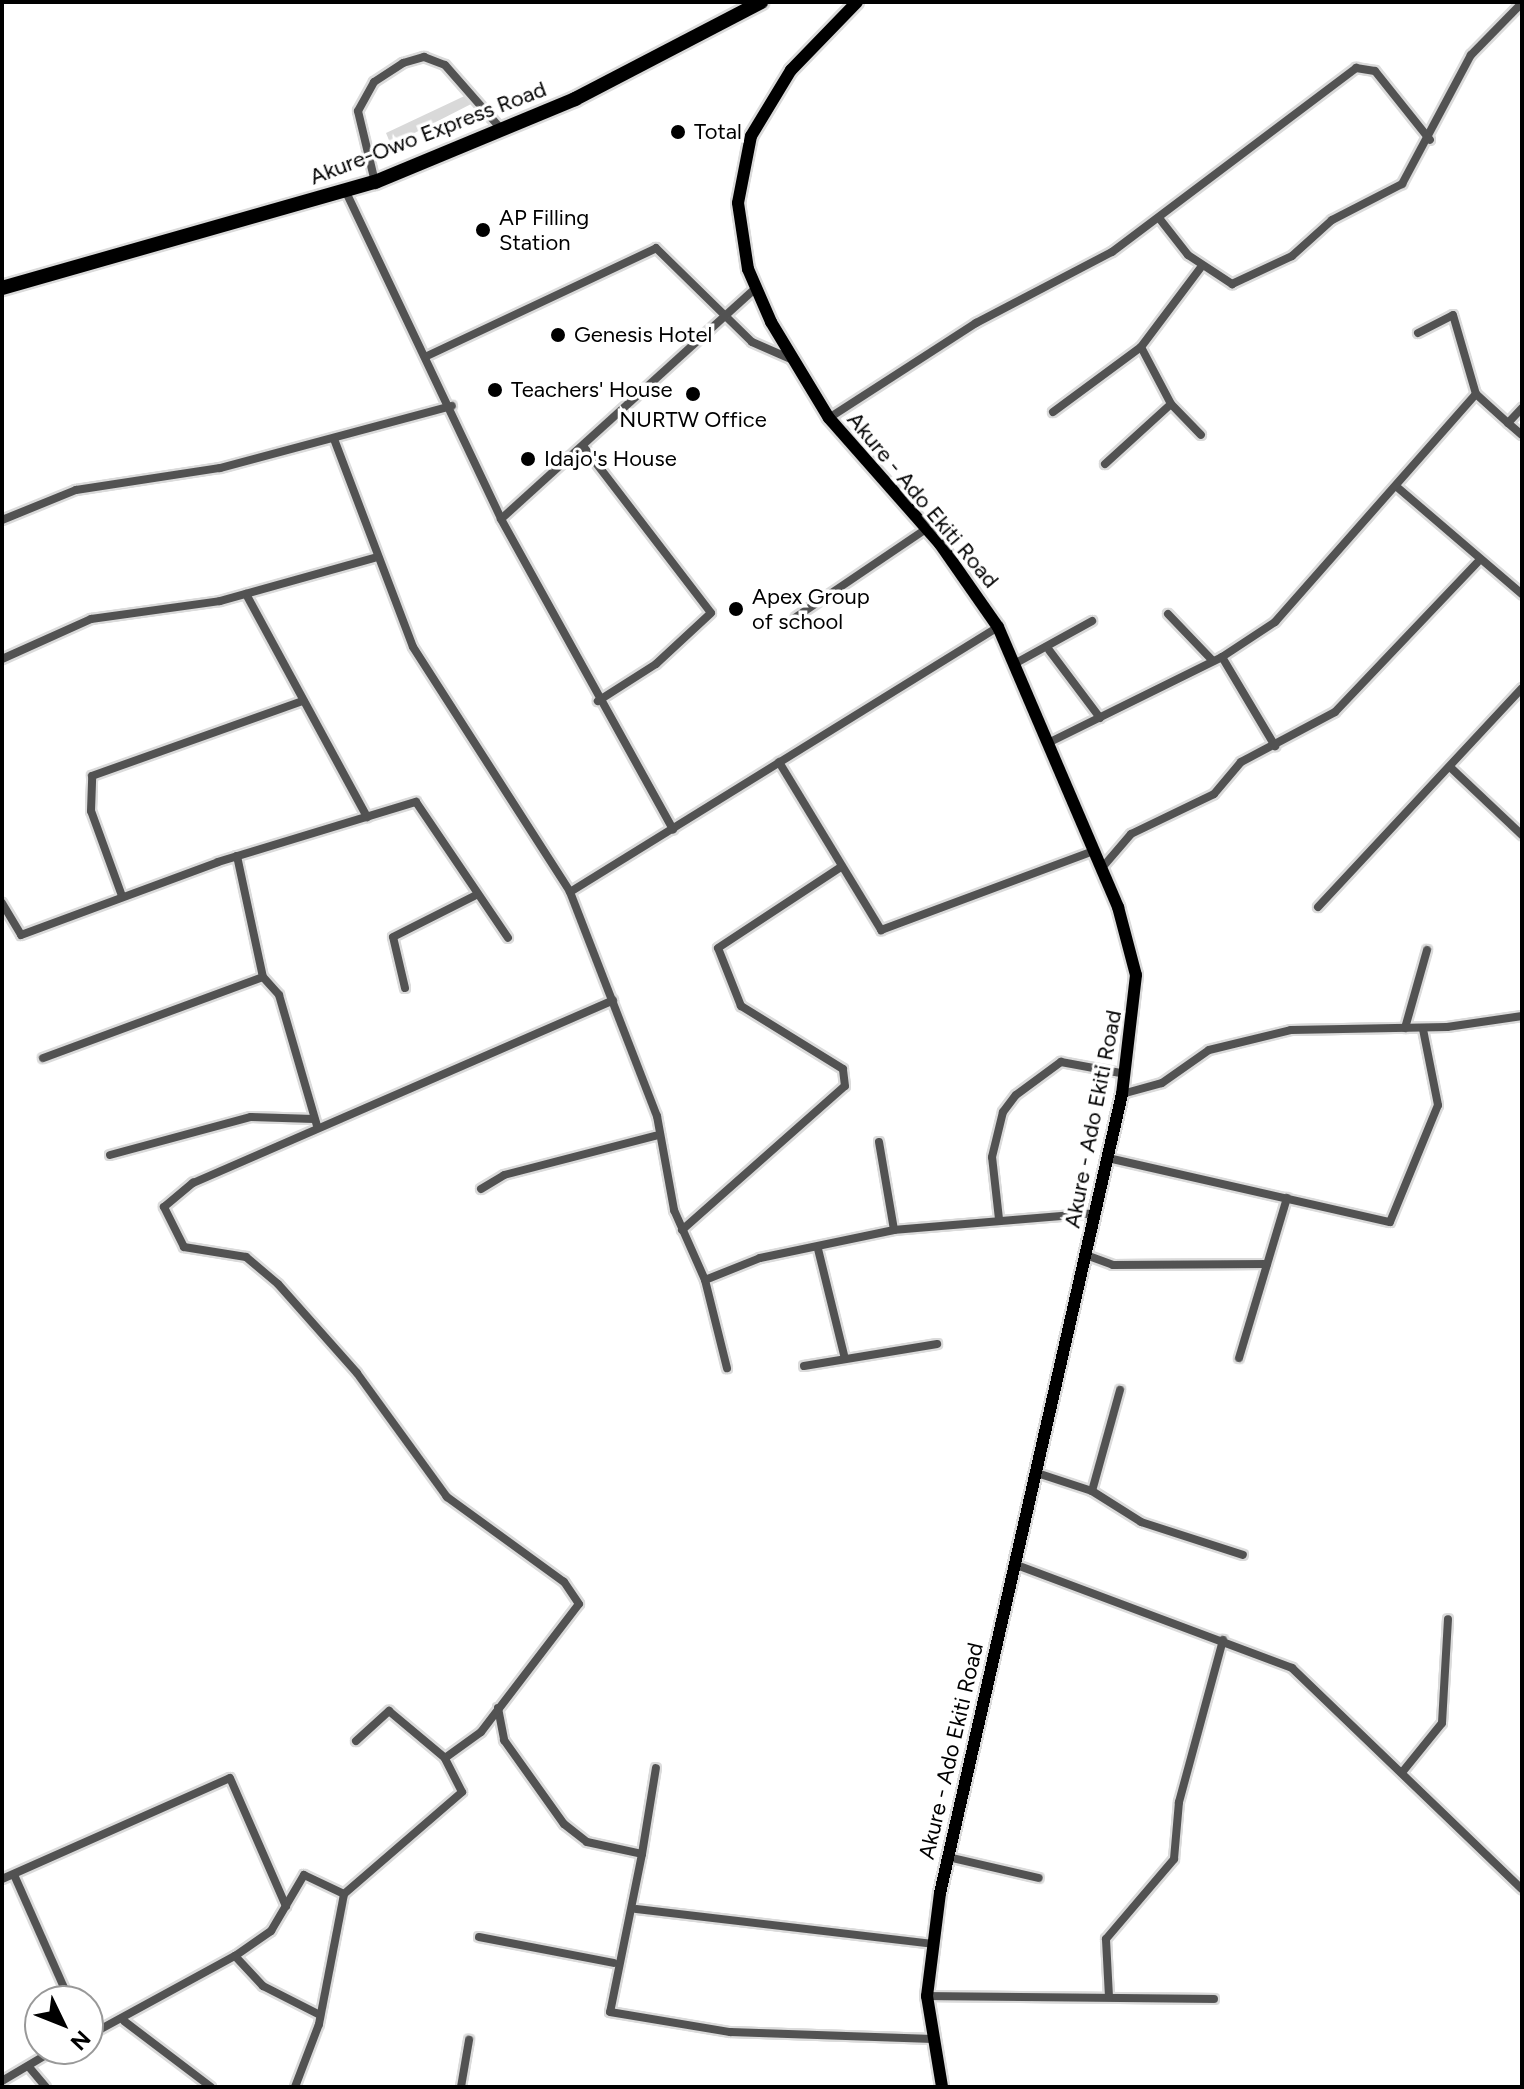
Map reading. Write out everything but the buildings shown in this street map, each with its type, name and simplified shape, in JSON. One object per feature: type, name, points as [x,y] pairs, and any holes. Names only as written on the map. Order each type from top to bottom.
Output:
[{"type":"highway","name":"Akure-Owo Express Road","points":[[2,288],[375,182],[503,131],[676,51],[761,2]]},
{"type":"main road","name":"Akure - Ado Ekiti Road","points":[[857,2],[791,70],[751,136],[738,203],[756,288],[791,359],[829,418],[926,529],[998,627],[1016,663],[1101,869],[1136,975],[1122,1094],[1033,1472],[948,1857],[927,1996],[942,2087]]},
{"type":"street","points":[[1159,218],[1201,267],[1232,284],[1272,267],[1332,220],[1402,184],[1430,140],[1481,38],[1522,3]]},
{"type":"street","points":[[375,182],[358,111],[374,82],[403,63],[424,57],[445,65],[503,131]]},
{"type":"street","points":[[829,418],[1159,218],[1356,68],[1375,71],[1430,140]]},
{"type":"street","points":[[346,192],[452,406],[501,519],[598,701],[673,829]]},
{"type":"street","points":[[427,356],[641,250],[656,248],[752,342],[791,359]]},
{"type":"street","points":[[1053,412],[1141,347],[1201,267]]},
{"type":"street","points":[[501,519],[756,288]]},
{"type":"street","points":[[1418,333],[1453,315],[1476,394],[1522,435]]},
{"type":"street","points":[[1141,347],[1171,404],[1201,435]]},
{"type":"street","points":[[1048,743],[1218,659],[1295,603],[1476,394]]},
{"type":"street","points":[[1105,464],[1171,404]]},
{"type":"street","points":[[2,520],[76,490],[220,468],[452,406]]},
{"type":"street","points":[[1508,423],[1522,408]]},
{"type":"street","points":[[334,439],[374,558],[437,692],[570,892],[657,1116],[655,1136],[682,1230],[705,1280],[727,1368]]},
{"type":"street","points":[[583,446],[711,613],[656,664],[598,701]]},
{"type":"street","points":[[1397,487],[1477,563],[1522,594]]},
{"type":"street","points":[[796,617],[926,529]]},
{"type":"street","points":[[2,659],[91,619],[246,594],[374,558]]},
{"type":"street","points":[[1101,869],[1122,840],[1214,794],[1241,762],[1275,746],[1359,691],[1477,563]]},
{"type":"street","points":[[246,594],[367,817]]},
{"type":"street","points":[[1168,614],[1218,659],[1275,746]]},
{"type":"street","points":[[1016,663],[1049,650],[1092,621]]},
{"type":"street","points":[[570,892],[998,627]]},
{"type":"street","points":[[1049,650],[1100,718]]},
{"type":"street","points":[[1318,907],[1522,688]]},
{"type":"street","points":[[122,896],[91,811],[92,776],[303,701]]},
{"type":"street","points":[[779,762],[881,930],[1093,851]]},
{"type":"street","points":[[1450,767],[1522,835]]},
{"type":"street","points":[[2,903],[21,935],[237,856],[416,802],[474,896],[508,938]]},
{"type":"street","points":[[237,856],[263,977],[279,995],[316,1123]]},
{"type":"street","points":[[682,1230],[845,1086],[843,1069],[741,1006],[718,948],[841,867]]},
{"type":"street","points":[[405,988],[393,937],[474,896]]},
{"type":"street","points":[[1405,1028],[1427,950]]},
{"type":"street","points":[[43,1058],[263,977]]},
{"type":"street","points":[[445,1758],[498,1708],[575,1613],[574,1593],[447,1497],[329,1337],[259,1266],[230,1252],[192,1252],[165,1217],[167,1199],[316,1123],[613,1000]]},
{"type":"street","points":[[1122,1094],[1141,1094],[1209,1050],[1248,1040],[1328,1026],[1423,1029],[1522,1016]]},
{"type":"street","points":[[1108,1158],[1384,1222],[1395,1218],[1438,1105],[1423,1029]]},
{"type":"street","points":[[999,1219],[992,1157],[1003,1112],[1016,1095],[1061,1062],[1126,1074]]},
{"type":"street","points":[[110,1155],[236,1119],[316,1123]]},
{"type":"street","points":[[481,1189],[504,1175],[655,1136]]},
{"type":"street","points":[[879,1142],[894,1230]]},
{"type":"street","points":[[1239,1358],[1287,1198]]},
{"type":"street","points":[[705,1280],[760,1258],[818,1249],[894,1230],[1096,1213]]},
{"type":"street","points":[[818,1249],[844,1355]]},
{"type":"street","points":[[1086,1255],[1113,1265],[1267,1264]]},
{"type":"street","points":[[804,1366],[844,1355],[937,1344]]},
{"type":"street","points":[[1092,1491],[1120,1390]]},
{"type":"street","points":[[1033,1472],[1092,1491],[1141,1522],[1243,1555]]},
{"type":"street","points":[[1014,1564],[1292,1668],[1404,1770],[1522,1889]]},
{"type":"street","points":[[1404,1770],[1442,1723],[1448,1619]]},
{"type":"street","points":[[1109,1997],[1106,1939],[1174,1859],[1179,1802],[1223,1640]]},
{"type":"street","points":[[498,1708],[504,1740],[570,1830],[587,1842],[642,1854]]},
{"type":"street","points":[[295,2087],[320,2015],[344,1894],[462,1792],[445,1758],[389,1711],[356,1741]]},
{"type":"street","points":[[656,1768],[636,1909],[614,1963],[608,2008],[614,2014],[751,2034],[933,2039]]},
{"type":"street","points":[[2,1879],[15,1877],[230,1778],[286,1906]]},
{"type":"street","points":[[948,1857],[1039,1878]]},
{"type":"street","points":[[104,2029],[124,2021],[235,1956],[271,1931],[307,1874],[344,1894]]},
{"type":"street","points":[[15,1877],[63,1985]]},
{"type":"street","points":[[636,1909],[933,1944]]},
{"type":"street","points":[[479,1937],[614,1963]]},
{"type":"street","points":[[235,1956],[263,1986],[320,2015]]},
{"type":"street","points":[[927,1996],[1214,1999]]},
{"type":"street","points":[[124,2021],[211,2087]]},
{"type":"street","points":[[461,2087],[469,2040]]},
{"type":"street","points":[[2,2081],[32,2065]]},
{"type":"street","points":[[29,2067],[46,2087]]},
{"type":"shaded area","points":[[473,92],[477,101],[391,145],[386,133]]},
{"type":"place","name":"Total","points":[[678,132]]},
{"type":"place","name":"AP Filling Station","points":[[483,230]]},
{"type":"place","name":"Genesis Hotel","points":[[558,335]]},
{"type":"place","name":"Teachers' House","points":[[495,390]]},
{"type":"place","name":"NURTW Office","points":[[693,394]]},
{"type":"place","name":"Idajo's House","points":[[528,459]]},
{"type":"place","name":"Apex Group of school","points":[[736,609]]}]
